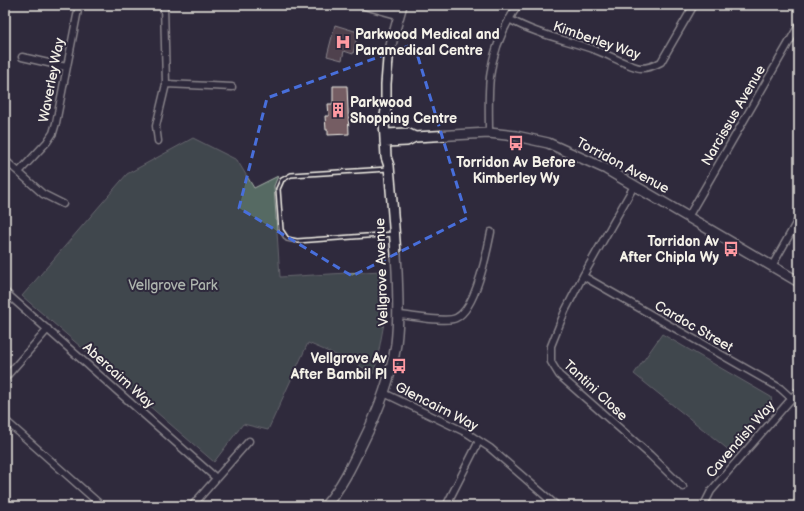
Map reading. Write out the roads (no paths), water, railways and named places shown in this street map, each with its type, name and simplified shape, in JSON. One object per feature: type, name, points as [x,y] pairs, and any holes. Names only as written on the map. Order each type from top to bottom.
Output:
[{"type":"street","name":"Waverley Way","points":[[19,172],[53,133],[79,5]]},
{"type":"street","points":[[158,141],[156,126],[166,84],[164,5]]},
{"type":"street","points":[[366,5],[399,14]]},
{"type":"street","name":"Vellgrove Avenue","points":[[325,506],[336,492],[371,427],[384,392],[396,344],[399,315],[395,234],[390,167],[386,157],[388,138],[384,120],[386,110],[388,59],[402,5]]},
{"type":"street","points":[[489,133],[490,76],[502,34],[518,5]]},
{"type":"street","name":"Kimberley Way","points":[[509,19],[552,37],[598,51],[639,68],[651,67],[661,62],[694,5]]},
{"type":"street","name":"Narcissus Avenue","points":[[688,217],[799,24]]},
{"type":"street","points":[[22,57],[66,67]]},
{"type":"street","points":[[166,84],[232,87]]},
{"type":"street","name":"Torridon Avenue","points":[[388,138],[408,133],[415,137],[489,133],[516,136],[548,143],[606,169],[799,282]]},
{"type":"street","points":[[5,160],[43,194],[63,204]]},
{"type":"street","name":"Tantini Close","points":[[634,186],[583,276],[565,312],[551,346],[551,362],[559,376],[650,455],[683,487]]},
{"type":"street","points":[[772,266],[799,218]]},
{"type":"street","points":[[399,315],[446,320],[456,318],[464,312],[480,277],[491,232]]},
{"type":"street","name":"Cardoc Street","points":[[583,276],[780,388],[792,398]]},
{"type":"street","name":"Abercairn Way","points":[[5,292],[48,328],[216,478]]},
{"type":"street","points":[[5,378],[48,328]]},
{"type":"street","name":"Cavendish Way","points":[[706,506],[705,503],[711,491],[799,390]]},
{"type":"street","name":"Glencairn Way","points":[[384,392],[467,433],[490,448],[558,506]]},
{"type":"street","points":[[5,420],[102,506]]},
{"type":"street","points":[[192,506],[249,441]]},
{"type":"street","name":"Glencairn Way","points":[[446,506],[479,441]]},
{"type":"lane","points":[[390,167],[291,175],[282,180],[278,190],[281,230],[286,239],[297,241],[395,234]]},
{"type":"place","name":"Parkwood Medical and Paramedical Centre","points":[[343,42]]},
{"type":"place","name":"Parkwood Shopping Centre","points":[[338,110]]},
{"type":"place","name":"Torridon Av Before Kimberley Wy","points":[[516,143]]},
{"type":"place","name":"Torridon Av After Chipla Wy","points":[[731,249]]},
{"type":"place","name":"Vellgrove Av After Bambil Pl","points":[[399,366]]},
{"type":"park label","name":"Vellgrove Park","points":[[173,285]]}]
